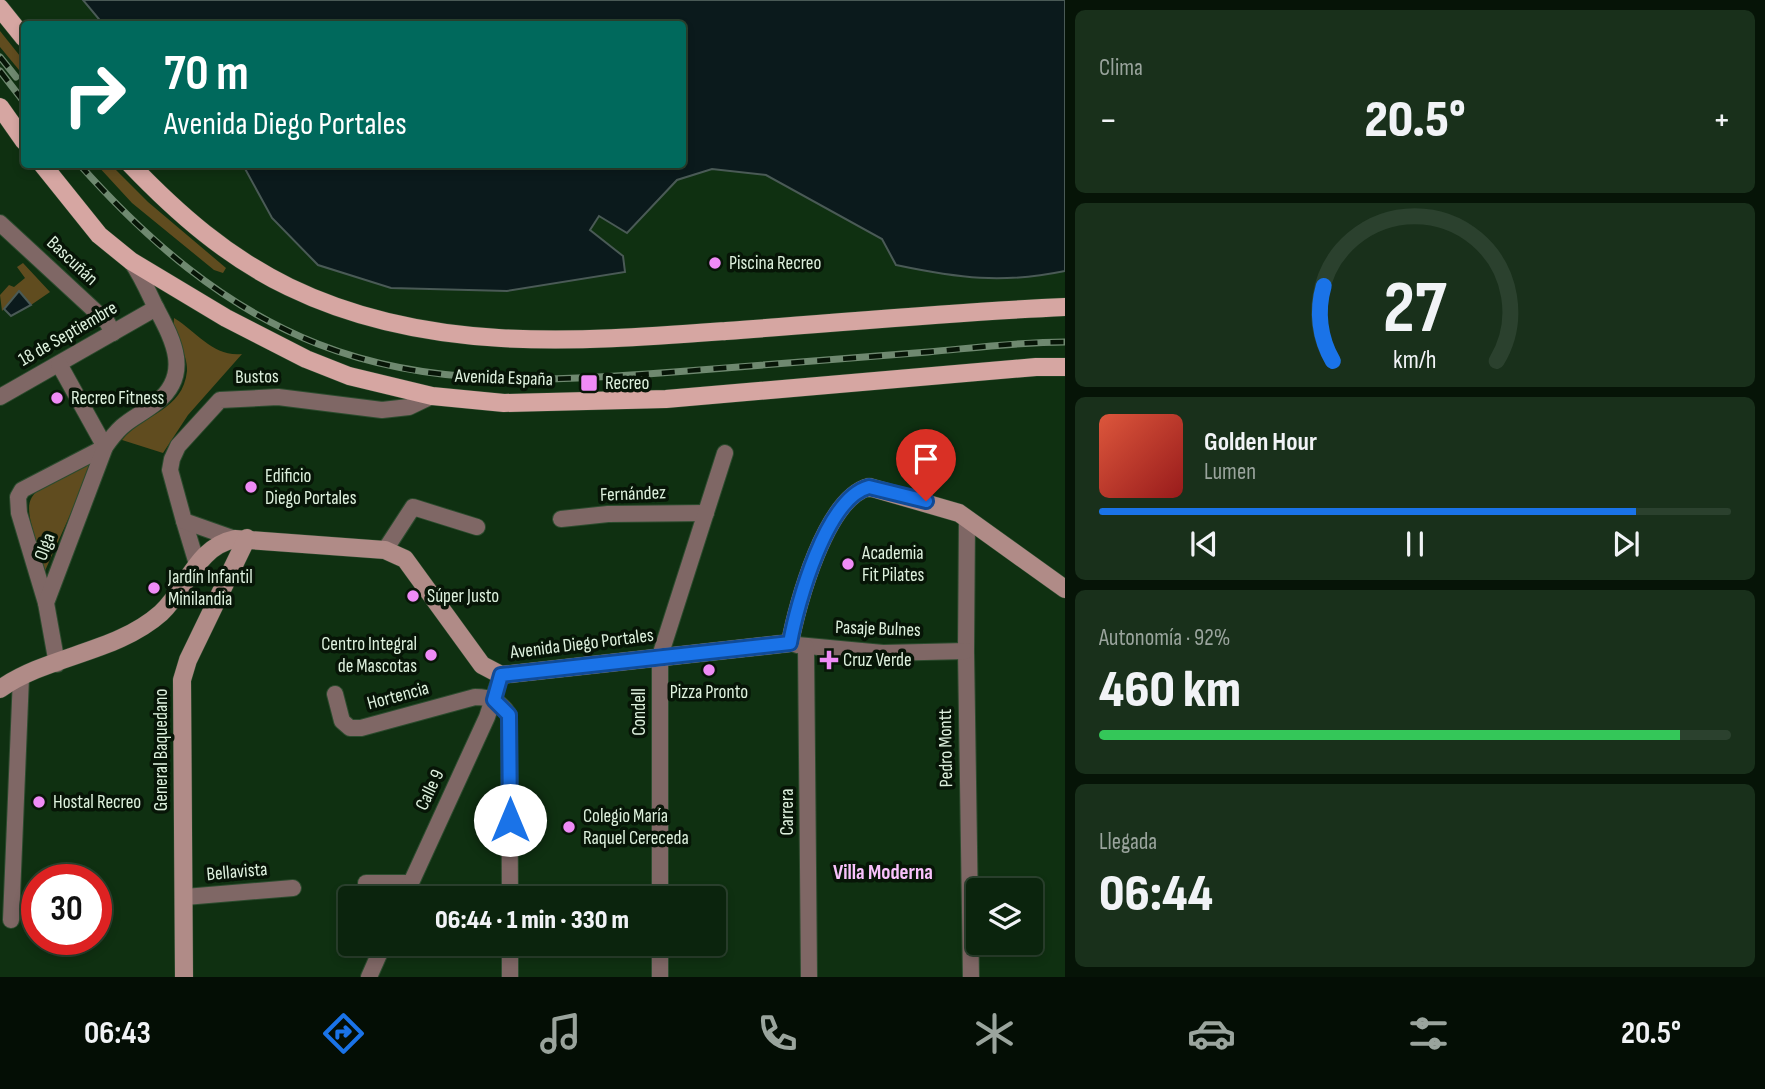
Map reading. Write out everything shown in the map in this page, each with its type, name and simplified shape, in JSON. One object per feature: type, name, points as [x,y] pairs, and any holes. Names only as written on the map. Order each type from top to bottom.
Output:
[{"type":"main road","points":[[0,8],[21,34]]},
{"type":"main road","points":[[0,107],[21,137]]},
{"type":"main road","name":"Avenida España","points":[[45,168],[99,235],[131,261],[254,334],[349,376],[432,396],[504,403],[666,399],[1036,367],[1065,367]]},
{"type":"main road","name":"Avenida España","points":[[134,168],[188,221],[254,268],[316,299],[413,329],[510,340],[604,340],[1065,307]]},
{"type":"main road","name":"Avenida España","points":[[1036,367],[1052,356],[1065,354]]},
{"type":"street","name":"Bascuñán","points":[[0,223],[107,322],[113,333]]},
{"type":"street","name":"Olga","points":[[46,603],[105,447],[120,426],[162,397],[173,379],[176,353],[166,322],[131,261]]},
{"type":"street","name":"18 de Septiembre","points":[[0,397],[156,308]]},
{"type":"street","points":[[57,664],[46,603],[19,513],[18,498],[22,490],[105,447],[59,364]]},
{"type":"street","name":"Bustos","points":[[197,564],[170,470],[178,446],[220,400],[278,397],[382,410],[409,407],[432,396]]},
{"type":"street","name":"Condell","points":[[660,886],[660,656],[725,453]]},
{"type":"street","points":[[798,645],[810,571],[830,528],[847,502],[860,489],[869,487],[945,507],[967,519],[1065,589]]},
{"type":"street","points":[[384,550],[413,507],[477,527]]},
{"type":"street","name":"Fernández","points":[[561,519],[608,514],[706,513]]},
{"type":"street","name":"Pedro Montt","points":[[967,519],[966,652],[971,977]]},
{"type":"street","points":[[184,521],[241,538]]},
{"type":"street","points":[[0,689],[21,677],[133,631],[161,612],[197,564],[220,542],[241,538]]},
{"type":"street","name":"Avenida Diego Portales","points":[[241,538],[384,550],[405,558],[482,666],[501,675],[660,656],[798,645]]},
{"type":"street","name":"General Baquedano","points":[[184,977],[182,680],[188,660],[241,538]]},
{"type":"street","name":"Pasaje Bulnes","points":[[798,645],[883,653],[966,652]]},
{"type":"street","name":"Carrera","points":[[798,645],[809,977]]},
{"type":"street","name":"Calle 9","points":[[409,886],[494,700],[501,675]]},
{"type":"street","points":[[11,920],[21,677]]},
{"type":"street","name":"Hortencia","points":[[335,694],[342,721],[350,728],[361,728],[475,697],[494,700]]},
{"type":"street","points":[[494,700],[509,715],[510,886]]},
{"type":"street","points":[[366,883],[384,886]]},
{"type":"street","name":"Bellavista","points":[[185,897],[293,888]]},
{"type":"street","points":[[369,977],[378,956]]},
{"type":"street","points":[[510,956],[510,977]]},
{"type":"street","points":[[660,956],[660,977]]},
{"type":"shaded area","points":[[83,0],[1065,0],[1065,271],[1021,277],[980,278],[896,265],[882,239],[766,175],[712,169],[677,180],[627,233],[599,216],[590,230],[623,256],[625,272],[507,291],[391,288],[318,265],[272,218],[245,168],[686,168],[686,21],[100,21]]},
{"type":"shaded area","points":[[0,31],[21,57],[21,72],[0,47]]},
{"type":"shaded area","points":[[100,168],[114,168],[148,202],[226,268],[223,273],[214,270],[132,203]]},
{"type":"shaded area","points":[[23,263],[50,292],[31,305],[19,292],[2,311],[0,295],[9,285],[14,287],[25,278],[17,267]]},
{"type":"shaded area","points":[[19,291],[31,305],[11,316],[4,309]]},
{"type":"shaded area","points":[[174,318],[214,348],[222,352],[242,354],[188,415],[163,453],[122,440],[170,403],[184,384],[187,364],[175,331]]},
{"type":"shaded area","points":[[90,459],[92,466],[44,573],[29,512],[30,501],[36,492],[47,484]]},
{"type":"railway","points":[[0,57],[16,77]]},
{"type":"railway","points":[[0,71],[21,98]]},
{"type":"railway","points":[[83,168],[159,244],[188,268],[250,311],[318,344],[405,369],[494,378],[584,378],[1065,342]]},
{"type":"place","name":"Piscina Recreo","points":[[715,263]]},
{"type":"place","name":"Recreo","points":[[589,383]]},
{"type":"place","name":"Recreo Fitness","points":[[57,398]]},
{"type":"place","name":"Edificio Diego Portales","points":[[251,487]]},
{"type":"place","name":"Academia Fit Pilates","points":[[848,564]]},
{"type":"place","name":"Jardín Infantil Minilandia","points":[[154,588]]},
{"type":"place","name":"Súper Justo","points":[[413,596]]},
{"type":"place","name":"Centro Integral de Mascotas","points":[[431,655]]},
{"type":"place","name":"Cruz Verde","points":[[829,660]]},
{"type":"place","name":"Pizza Pronto","points":[[709,670]]},
{"type":"place","name":"Hostal Recreo","points":[[39,802]]},
{"type":"place","name":"Colegio María Raquel Cereceda","points":[[569,827]]},
{"type":"district","name":"Villa Moderna","points":[[883,872]]},
{"type":"route","points":[[510,820],[509,715],[503,706],[494,700],[501,675],[790,643],[810,571],[830,528],[847,502],[860,489],[869,487],[926,501]]}]
